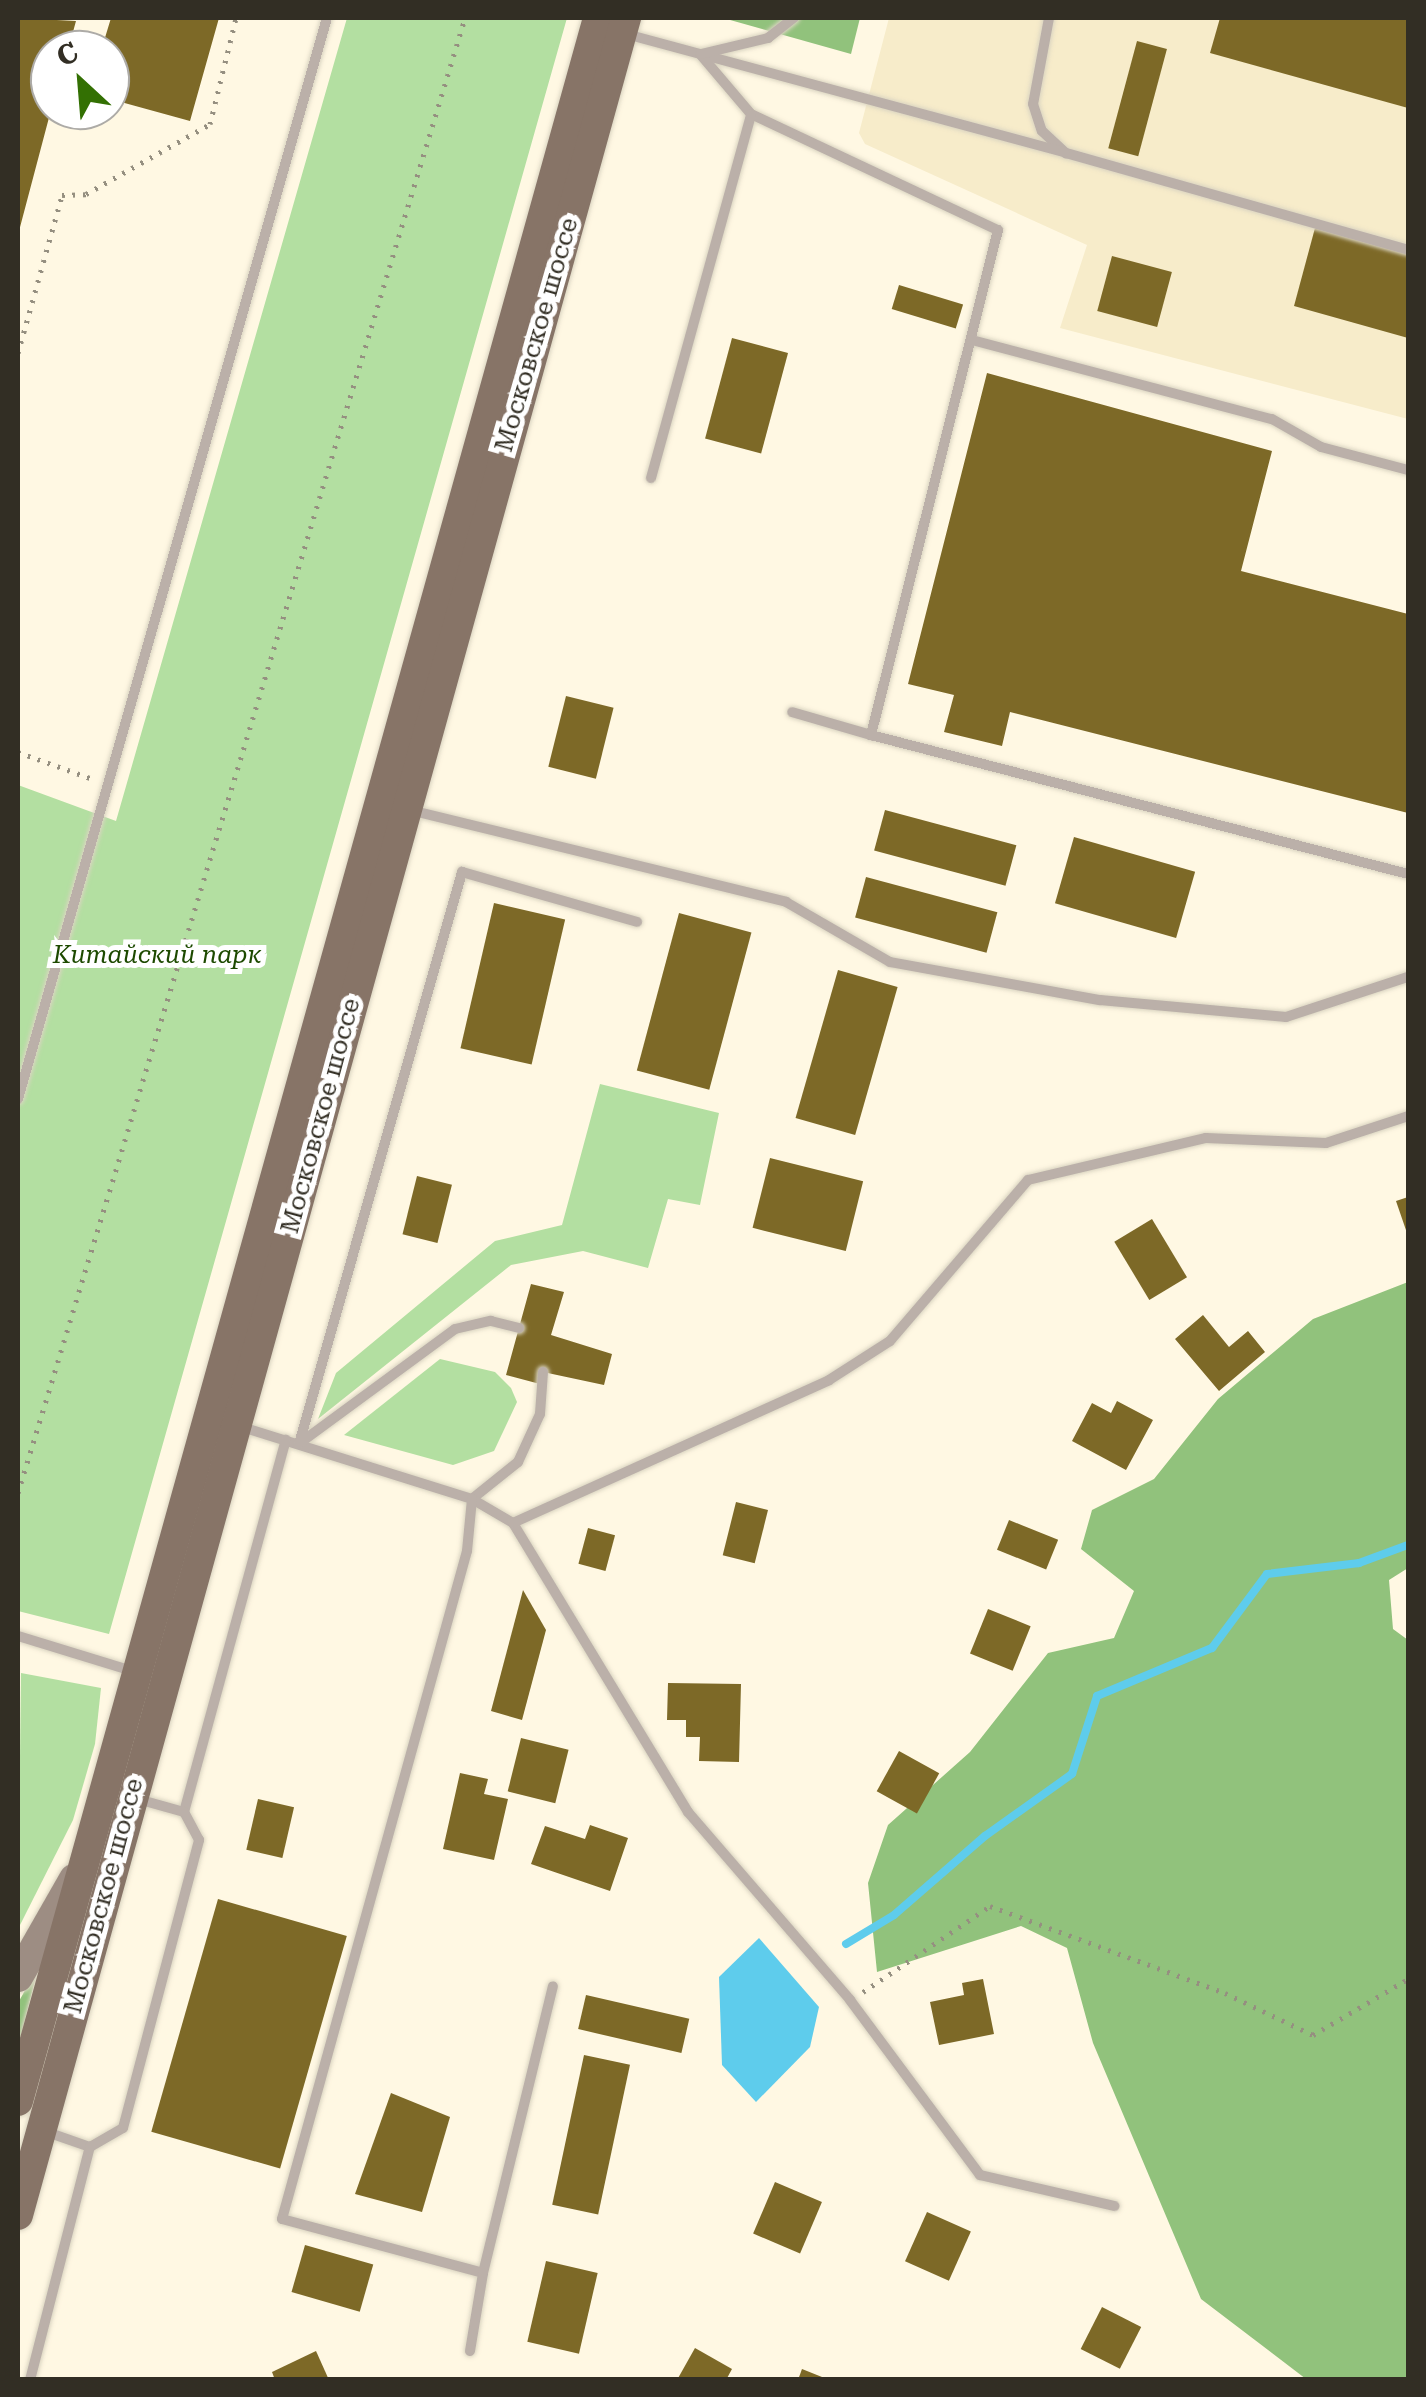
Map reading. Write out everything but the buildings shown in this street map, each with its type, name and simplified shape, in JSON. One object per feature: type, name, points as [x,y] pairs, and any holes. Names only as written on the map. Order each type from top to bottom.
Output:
[{"type":"main road","name":"Московское шоссе","points":[[222,1421],[405,808],[611,23]]},
{"type":"main road","name":"Московское шоссе","points":[[18,2101],[80,1868],[150,1677],[611,23]]},
{"type":"main road","name":"Московское шоссе","points":[[18,2214],[130,1797],[150,1677]]},
{"type":"main road","points":[[18,1977],[80,1868]]},
{"type":"lane","points":[[18,1100],[328,18]]},
{"type":"lane","points":[[700,54],[768,38],[794,18]]},
{"type":"lane","points":[[1050,18],[1032,104],[1042,131],[1066,153]]},
{"type":"lane","points":[[611,23],[700,54],[1408,250]]},
{"type":"lane","points":[[700,54],[752,114],[998,230],[871,735]]},
{"type":"lane","points":[[651,478],[752,114]]},
{"type":"lane","points":[[972,340],[1272,419],[1321,446],[1408,470]]},
{"type":"lane","points":[[792,712],[1383,872],[1408,874]]},
{"type":"lane","points":[[405,808],[786,902],[890,962],[1100,1000],[1286,1017],[1408,977]]},
{"type":"lane","points":[[298,1444],[462,872],[637,922]]},
{"type":"lane","points":[[513,1523],[829,1380],[890,1341],[1028,1180],[1206,1138],[1326,1143],[1408,1116]]},
{"type":"lane","points":[[298,1444],[455,1330],[491,1321],[519,1328]]},
{"type":"lane","points":[[483,2273],[282,2219],[467,1550],[472,1499],[518,1462],[540,1414],[543,1372]]},
{"type":"lane","points":[[222,1421],[472,1499],[513,1523],[688,1812],[850,2000],[980,2174],[1114,2206]]},
{"type":"lane","points":[[30,2380],[90,2147],[123,2128],[199,1840],[184,1812],[286,1440]]},
{"type":"lane","points":[[18,1636],[150,1677]]},
{"type":"lane","points":[[130,1797],[184,1812]]},
{"type":"lane","points":[[470,2351],[483,2273],[554,1986]]},
{"type":"lane","points":[[40,2130],[90,2147]]},
{"type":"path","points":[[18,352],[62,195],[86,194],[210,124],[236,18]]},
{"type":"path","points":[[18,1493],[466,18]]},
{"type":"path","points":[[18,752],[108,785]]},
{"type":"path","points":[[850,2000],[990,1906],[1225,1993],[1313,2036],[1408,1980]]},
{"type":"shaded area","points":[[889,18],[1408,18],[1408,419],[1060,328],[1087,245],[865,144],[859,133]]},
{"type":"green space","name":"Китайский парк","points":[[347,18],[567,18],[109,1634],[18,1611],[18,785],[116,821]]},
{"type":"green space","points":[[723,18],[860,18],[851,54]]},
{"type":"green space","points":[[600,1084],[719,1113],[700,1205],[668,1199],[648,1268],[583,1251],[511,1265],[318,1419],[336,1373],[495,1241],[562,1225]]},
{"type":"green space","points":[[1408,1282],[1408,1568],[1389,1580],[1393,1629],[1408,1640],[1408,2379],[1306,2379],[1201,2299],[1093,2043],[1067,1948],[1021,1926],[877,1972],[868,1883],[888,1825],[970,1752],[1048,1653],[1114,1638],[1134,1591],[1081,1549],[1092,1510],[1154,1479],[1218,1399],[1313,1319]]},
{"type":"green space","points":[[440,1359],[495,1372],[511,1388],[517,1402],[494,1451],[453,1465],[344,1435]]},
{"type":"green space","points":[[21,1673],[101,1688],[95,1744],[73,1820],[18,1929]]},
{"type":"green space","points":[[39,1965],[18,2047],[18,2003]]},
{"type":"water","points":[[759,1938],[819,2007],[810,2047],[756,2102],[722,2065],[719,1977]]},
{"type":"waterway","points":[[846,1944],[894,1915],[985,1836],[1072,1774],[1097,1696],[1212,1648],[1267,1574],[1359,1563],[1408,1545]]}]
